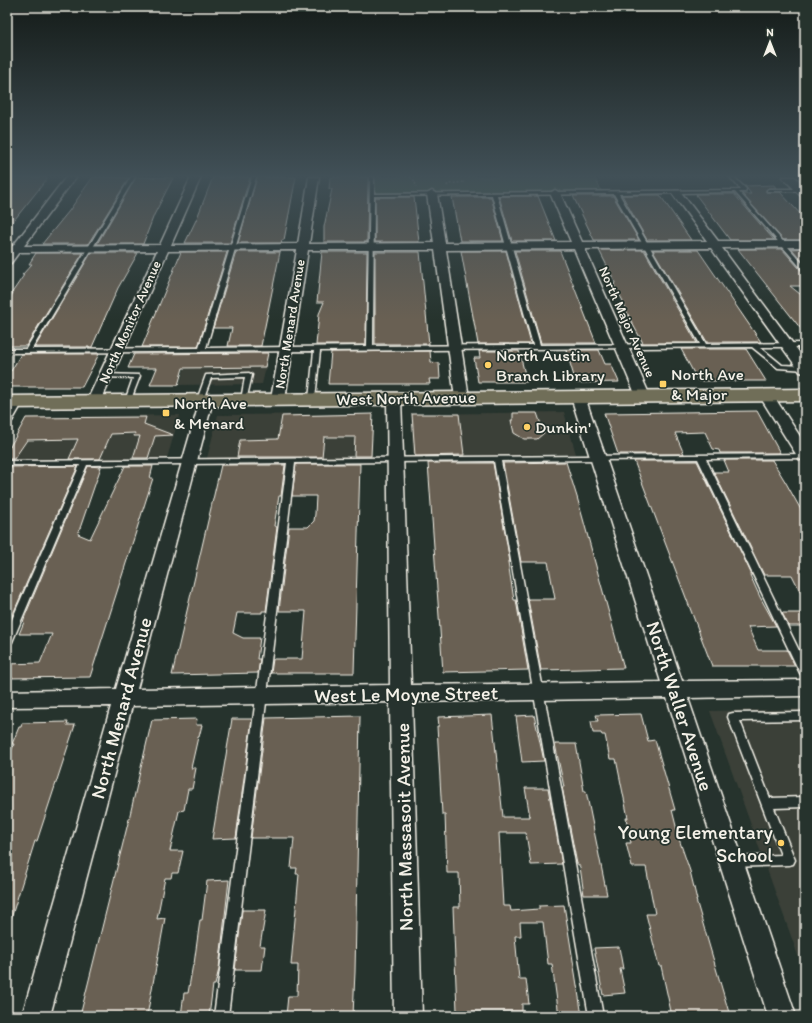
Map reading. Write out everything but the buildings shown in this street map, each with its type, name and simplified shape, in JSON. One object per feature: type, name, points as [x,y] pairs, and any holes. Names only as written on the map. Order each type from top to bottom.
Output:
[{"type":"main road","name":"West North Avenue","points":[[12,402],[805,394]]},
{"type":"street","points":[[7,262],[12,249],[32,225]]},
{"type":"street","name":"North Monitor Avenue","points":[[94,401],[174,225]]},
{"type":"street","name":"North Menard Avenue","points":[[278,399],[306,225]]},
{"type":"street","points":[[437,225],[462,398]]},
{"type":"street","name":"North Major Avenue","points":[[569,225],[644,396]]},
{"type":"street","points":[[701,225],[787,345],[800,355],[805,369]]},
{"type":"street","points":[[12,249],[805,244]]},
{"type":"street","points":[[766,395],[805,456]]},
{"type":"street","name":"North Waller Avenue","points":[[578,396],[782,1016]]},
{"type":"street","name":"North Massasoit Avenue","points":[[394,398],[408,1016]]},
{"type":"street","name":"North Menard Avenue","points":[[36,1016],[189,462],[203,400]]},
{"type":"street","points":[[7,418],[12,402]]},
{"type":"street","name":"West Le Moyne Street","points":[[7,699],[805,688]]},
{"type":"lane","points":[[28,350],[104,225]]},
{"type":"lane","points":[[202,349],[240,225]]},
{"type":"lane","points":[[370,348],[371,225]]},
{"type":"lane","points":[[503,225],[537,347]]},
{"type":"lane","points":[[634,225],[704,345]]},
{"type":"lane","points":[[766,225],[805,269]]},
{"type":"lane","points":[[752,345],[766,355],[774,364],[780,367],[805,369]]},
{"type":"lane","points":[[7,351],[805,345]]},
{"type":"lane","points":[[312,399],[316,348]]},
{"type":"lane","points":[[105,376],[137,376],[128,401]]},
{"type":"lane","points":[[203,400],[208,376],[249,376],[244,400]]},
{"type":"lane","points":[[7,464],[805,456]]},
{"type":"lane","points":[[701,457],[805,673]]},
{"type":"lane","points":[[497,459],[596,1016]]},
{"type":"lane","points":[[221,1016],[291,461]]},
{"type":"lane","points":[[7,642],[84,463]]},
{"type":"lane","points":[[731,862],[789,860],[733,717],[805,716]]},
{"type":"lane","points":[[766,803],[805,802]]},
{"type":"shaded area","points":[[270,351],[262,384],[179,385],[190,352]]},
{"type":"shaded area","points":[[564,412],[576,454],[413,457],[411,414]]},
{"type":"shaded area","points":[[373,414],[372,457],[207,458],[218,415]]},
{"type":"shaded area","points":[[180,415],[167,458],[7,460],[7,449],[26,417]]},
{"type":"shaded area","name":"Young Elementary School","points":[[805,709],[805,975],[710,711]]},
{"type":"place","name":"North Austin Branch Library","points":[[488,365]]},
{"type":"place","name":"North Ave & Major","points":[[663,384]]},
{"type":"place","name":"North Ave & Menard","points":[[166,413]]},
{"type":"place","name":"Dunkin'","points":[[527,427]]},
{"type":"place","name":"Young Elementary School","points":[[781,843]]}]
